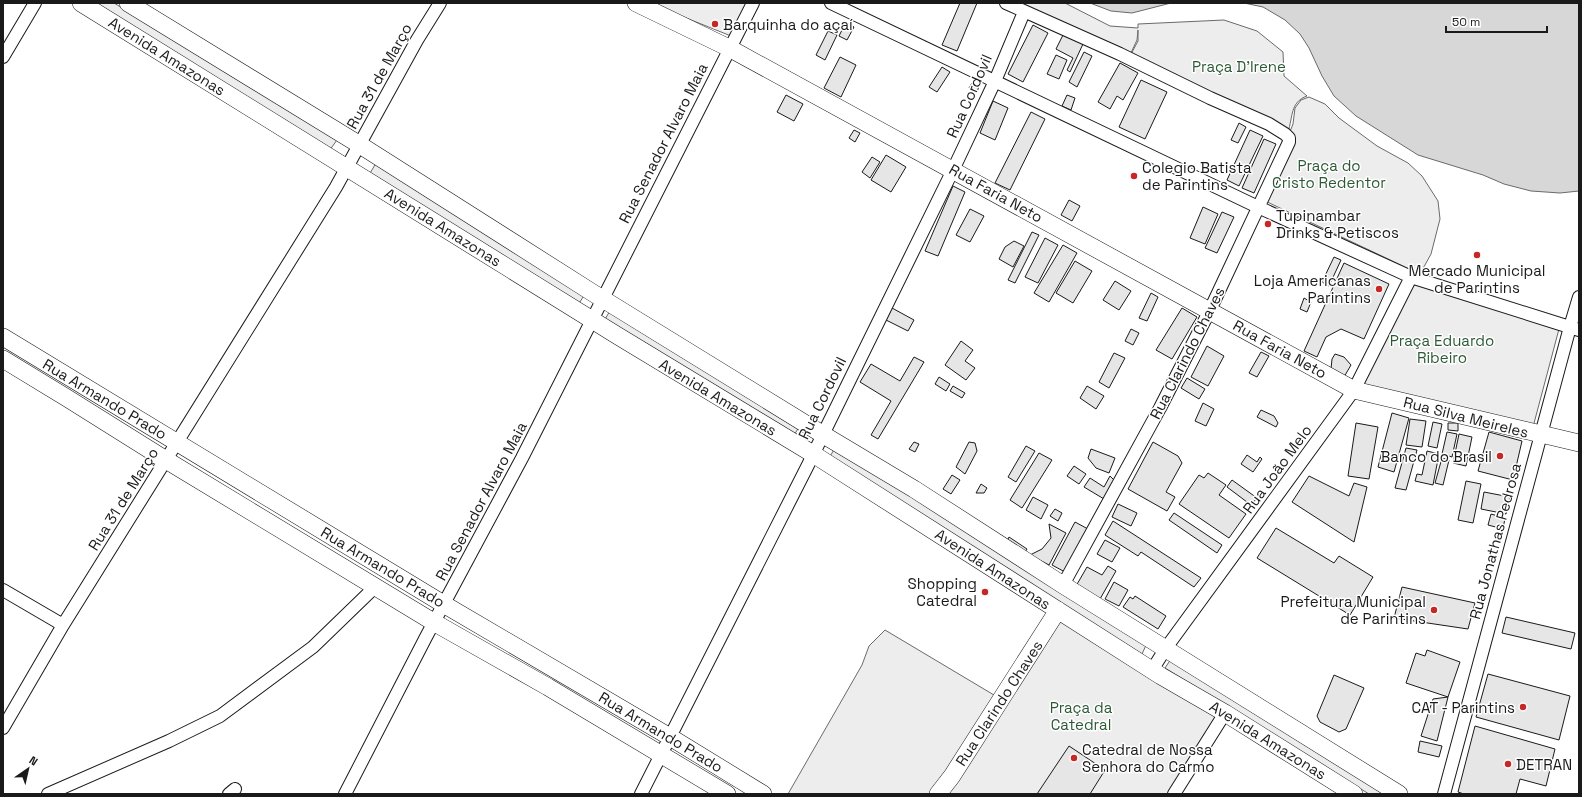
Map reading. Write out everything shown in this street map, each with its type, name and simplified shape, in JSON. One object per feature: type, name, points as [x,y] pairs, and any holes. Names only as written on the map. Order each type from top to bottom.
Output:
[{"type":"street","points":[[3,57],[35,3]]},
{"type":"street","name":"Avenida Amazonas","points":[[81,3],[592,320],[813,454],[1152,670],[1225,713],[1354,794]]},
{"type":"street","name":"Avenida Amazonas","points":[[128,3],[360,145],[822,434],[914,489],[1063,585],[1399,794]]},
{"type":"street","name":"Rua 31 de Março","points":[[3,728],[63,625],[336,187],[417,40],[440,3]]},
{"type":"street","name":"Rua Faria Neto","points":[[636,3],[729,48],[1354,390]]},
{"type":"street","name":"Rua Senador Alvaro Maia","points":[[345,794],[577,351],[753,3]]},
{"type":"street","points":[[831,3],[1258,207],[1411,277],[1574,328]]},
{"type":"street","points":[[1006,3],[1024,12]]},
{"type":"street","name":"Rua Cordovil","points":[[641,794],[813,454],[953,170],[995,81],[1024,12]]},
{"type":"street","name":"Rua Clarindo Chaves","points":[[1024,12],[1120,54],[1210,98],[1269,124],[1287,135],[1289,140],[1210,310],[1160,408],[1063,585]]},
{"type":"street","name":"Rua João Melo","points":[[1152,670],[1166,648],[1354,390],[1411,277]]},
{"type":"street","name":"Rua Jonathas Pedrosa","points":[[1444,794],[1540,435],[1574,328],[1579,297]]},
{"type":"street","name":"Rua Armando Prado","points":[[3,338],[445,605],[670,737],[763,794]]},
{"type":"street","name":"Rua Armando Prado","points":[[3,360],[435,623],[548,687],[727,794]]},
{"type":"street","name":"Rua Silva Meireles","points":[[1354,390],[1579,443]]},
{"type":"street","points":[[48,794],[162,744],[220,716],[312,647],[376,586]]},
{"type":"street","points":[[3,590],[63,625]]},
{"type":"street","name":"Rua Clarindo Chaves","points":[[938,794],[952,776],[1058,610]]},
{"type":"street","points":[[1174,794],[1225,713]]},
{"type":"green space","points":[[92,3],[114,3],[337,140],[329,151]]},
{"type":"green space","points":[[649,3],[748,3],[731,36]]},
{"type":"green space","name":"Praça D'Irene","points":[[1015,3],[1065,3],[1110,26],[1138,28],[1138,24],[1224,20],[1257,31],[1283,52],[1284,76],[1307,96],[1295,106],[1288,132],[1130,56],[1138,41],[1138,30],[1137,40],[1130,55]]},
{"type":"green space","name":"Praça do Cristo Redentor","points":[[1309,97],[1325,104],[1339,118],[1377,146],[1408,163],[1422,176],[1438,201],[1440,219],[1431,254],[1420,274],[1263,200],[1293,124],[1295,108],[1301,100]]},
{"type":"green space","points":[[376,163],[585,294],[578,305],[369,175]]},
{"type":"green space","name":"Praça Eduardo Ribeiro","points":[[1414,283],[1559,329],[1533,427],[1363,385]]},
{"type":"green space","points":[[611,309],[799,427],[793,437],[604,321]]},
{"type":"green space","points":[[835,448],[1147,643],[1142,654],[829,458]]},
{"type":"green space","name":"Praça da Catedral","points":[[1056,608],[1224,713],[1172,794],[788,794],[862,665],[869,646],[885,630],[999,698]]},
{"type":"green space","points":[[1171,659],[1389,794],[1369,794],[1165,668]]},
{"type":"shaded area","points":[[1090,3],[1171,3],[1132,13],[1111,11]]},
{"type":"shaded area","points":[[1244,3],[1579,3],[1579,191],[1560,193],[1531,191],[1504,184],[1483,175],[1418,155],[1356,116],[1334,96],[1300,34],[1285,20],[1263,7]]},
{"type":"building","points":[[960,3],[977,3],[957,51],[942,45]]},
{"type":"building","points":[[846,22],[854,27],[847,40],[839,36]]},
{"type":"building","points":[[1033,25],[1048,33],[1023,82],[1008,74]]},
{"type":"building","points":[[828,31],[837,35],[825,60],[816,55]]},
{"type":"building","points":[[1063,35],[1083,44],[1070,72],[1067,70],[1073,58],[1056,49]]},
{"type":"building","points":[[1084,52],[1092,56],[1077,87],[1069,82]]},
{"type":"building","points":[[1056,55],[1067,60],[1059,79],[1047,74]]},
{"type":"building","points":[[840,57],[856,65],[841,97],[824,88]]},
{"type":"building","points":[[1120,63],[1138,73],[1123,100],[1117,96],[1110,109],[1098,102]]},
{"type":"building","points":[[942,67],[950,72],[937,92],[929,87]]},
{"type":"building","points":[[1141,80],[1167,92],[1145,139],[1119,127]]},
{"type":"building","points":[[972,83],[979,86],[977,92],[969,88]]},
{"type":"building","points":[[786,95],[803,104],[794,121],[777,112]]},
{"type":"building","points":[[1067,95],[1075,98],[1071,110],[1062,106]]},
{"type":"building","points":[[993,101],[1008,108],[995,140],[980,133]]},
{"type":"building","points":[[1031,112],[1045,119],[1010,190],[995,183]]},
{"type":"building","points":[[1239,123],[1246,127],[1238,143],[1231,140]]},
{"type":"building","points":[[854,130],[860,133],[855,142],[849,138]]},
{"type":"building","points":[[1250,130],[1263,136],[1239,186],[1227,180]]},
{"type":"building","points":[[1264,139],[1276,144],[1254,193],[1242,188]]},
{"type":"building","points":[[886,155],[906,167],[891,192],[871,180]]},
{"type":"building","points":[[872,157],[880,162],[870,178],[862,172]]},
{"type":"building","points":[[953,186],[965,192],[938,256],[925,251]]},
{"type":"building","points":[[1069,200],[1080,206],[1072,221],[1061,215]]},
{"type":"building","points":[[1203,207],[1218,214],[1205,244],[1190,238]]},
{"type":"building","points":[[970,209],[984,216],[970,242],[956,235]]},
{"type":"building","points":[[1222,212],[1234,217],[1217,253],[1205,248]]},
{"type":"building","points":[[1032,232],[1039,235],[1015,283],[1008,280]]},
{"type":"building","points":[[1045,238],[1058,245],[1038,283],[1025,277]]},
{"type":"building","points":[[1014,241],[1024,246],[1013,267],[999,259],[1005,247]]},
{"type":"building","points":[[1063,245],[1077,253],[1049,302],[1034,293]]},
{"type":"building","points":[[1334,257],[1341,260],[1329,286],[1322,282]]},
{"type":"building","points":[[1075,261],[1092,271],[1073,303],[1056,293]]},
{"type":"building","points":[[1344,263],[1389,284],[1364,339],[1341,329],[1326,337],[1317,357],[1304,351]]},
{"type":"building","points":[[1115,281],[1131,291],[1119,310],[1103,300]]},
{"type":"building","points":[[1151,293],[1158,297],[1147,321],[1139,318]]},
{"type":"building","points":[[1304,298],[1311,302],[1307,312],[1300,309]]},
{"type":"building","points":[[892,308],[914,320],[908,331],[886,320]]},
{"type":"building","points":[[1182,308],[1197,317],[1172,359],[1156,350]]},
{"type":"building","points":[[1131,329],[1139,333],[1133,345],[1125,341]]},
{"type":"building","points":[[961,341],[973,350],[965,361],[975,368],[966,380],[945,365]]},
{"type":"building","points":[[1207,346],[1224,356],[1208,386],[1191,377]]},
{"type":"building","points":[[1261,352],[1269,356],[1257,377],[1249,373]]},
{"type":"building","points":[[1114,353],[1125,358],[1109,388],[1099,382]]},
{"type":"building","points":[[1335,354],[1344,357],[1351,365],[1344,377],[1331,369],[1332,359]]},
{"type":"building","points":[[914,357],[924,362],[878,439],[871,435],[891,401],[860,382],[871,364],[900,381]]},
{"type":"building","points":[[939,377],[950,384],[946,391],[935,384]]},
{"type":"building","points":[[1187,378],[1205,389],[1199,399],[1181,388]]},
{"type":"building","points":[[953,386],[965,393],[962,398],[950,391]]},
{"type":"building","points":[[1087,386],[1104,396],[1096,409],[1080,398]]},
{"type":"building","points":[[1203,403],[1214,409],[1206,426],[1195,421]]},
{"type":"building","points":[[1261,410],[1274,416],[1278,423],[1276,427],[1257,417]]},
{"type":"building","points":[[1392,413],[1409,418],[1394,472],[1378,467]]},
{"type":"building","points":[[1410,419],[1426,421],[1422,447],[1406,445]]},
{"type":"building","points":[[1433,422],[1442,424],[1437,448],[1428,446]]},
{"type":"building","points":[[1356,423],[1378,427],[1369,479],[1348,476]]},
{"type":"building","points":[[1448,423],[1458,423],[1458,431],[1448,430]]},
{"type":"building","points":[[1447,432],[1457,434],[1452,457],[1442,454]]},
{"type":"building","name":"Banco do Brasil","points":[[1489,432],[1522,441],[1513,480],[1478,471]]},
{"type":"building","points":[[1459,434],[1472,437],[1466,466],[1453,463]]},
{"type":"building","points":[[914,442],[919,444],[915,452],[909,449]]},
{"type":"building","points":[[969,442],[975,443],[977,451],[965,474],[956,467]]},
{"type":"building","points":[[1153,442],[1178,456],[1182,463],[1166,492],[1175,497],[1167,511],[1128,489]]},
{"type":"building","points":[[1026,446],[1035,451],[1016,482],[1008,477]]},
{"type":"building","points":[[1406,448],[1417,450],[1406,490],[1395,488]]},
{"type":"building","points":[[1091,449],[1115,458],[1109,473],[1096,468],[1088,458]]},
{"type":"building","points":[[1427,451],[1439,454],[1433,485],[1415,481],[1417,474],[1422,475]]},
{"type":"building","points":[[1039,453],[1052,460],[1022,508],[1010,500]]},
{"type":"building","points":[[1247,455],[1257,462],[1260,457],[1262,459],[1253,472],[1241,464]]},
{"type":"building","points":[[1442,458],[1449,460],[1443,485],[1435,483]]},
{"type":"building","points":[[1074,466],[1086,474],[1079,484],[1067,476]]},
{"type":"building","points":[[1208,473],[1226,485],[1219,495],[1246,514],[1229,538],[1179,504],[1199,475],[1204,478]]},
{"type":"building","points":[[952,475],[960,480],[951,494],[943,489]]},
{"type":"building","points":[[1110,476],[1115,481],[1104,499],[1084,487],[1090,478],[1104,487]]},
{"type":"building","points":[[1309,476],[1349,496],[1354,483],[1367,487],[1354,542],[1292,502]]},
{"type":"building","points":[[1232,480],[1257,498],[1251,505],[1227,487]]},
{"type":"building","points":[[1466,481],[1481,484],[1473,523],[1458,520]]},
{"type":"building","points":[[981,484],[987,488],[984,493],[976,493]]},
{"type":"building","points":[[1484,492],[1510,497],[1506,514],[1481,509]]},
{"type":"building","points":[[1033,497],[1048,505],[1041,519],[1026,510]]},
{"type":"building","points":[[1118,504],[1137,513],[1131,526],[1112,517]]},
{"type":"building","points":[[1055,509],[1062,513],[1058,521],[1050,516]]},
{"type":"building","points":[[1174,513],[1222,545],[1217,553],[1169,520]]},
{"type":"building","points":[[1491,514],[1505,518],[1503,529],[1488,525]]},
{"type":"building","points":[[1113,521],[1201,578],[1194,587],[1141,552],[1138,556],[1105,535]]},
{"type":"building","points":[[1075,522],[1088,529],[1065,572],[1052,565]]},
{"type":"building","points":[[1049,524],[1066,533],[1049,565],[1030,555],[1042,549],[1051,538]]},
{"type":"building","points":[[1276,528],[1334,563],[1339,556],[1373,577],[1350,615],[1257,558]]},
{"type":"building","points":[[1009,537],[1027,549],[1025,552],[1007,541]]},
{"type":"building","points":[[1105,540],[1120,548],[1112,562],[1097,554]]},
{"type":"building","points":[[1108,566],[1116,571],[1100,599],[1076,586],[1087,567],[1102,575]]},
{"type":"building","points":[[1114,582],[1128,590],[1119,606],[1105,599]]},
{"type":"building","name":"Prefeitura Municipal de Parintins","points":[[1402,587],[1475,603],[1468,629],[1394,618]]},
{"type":"building","points":[[1135,596],[1166,616],[1158,629],[1123,607],[1130,597],[1133,599]]},
{"type":"building","points":[[1506,617],[1575,633],[1571,649],[1502,633]]},
{"type":"building","points":[[1427,650],[1460,662],[1448,697],[1406,683],[1416,653],[1425,656]]},
{"type":"building","name":"CAT - Parintins","points":[[1488,674],[1570,696],[1559,740],[1476,717]]},
{"type":"building","points":[[1334,675],[1364,688],[1346,729],[1339,732],[1320,722],[1317,716]]},
{"type":"building","points":[[1448,697],[1437,741],[1421,736],[1433,699]]},
{"type":"building","name":"DETRAN","points":[[1475,726],[1555,749],[1546,786],[1520,779],[1516,794],[1464,794],[1458,792]]},
{"type":"building","points":[[1420,741],[1442,746],[1439,757],[1418,752]]},
{"type":"building","name":"Catedral de Nossa Senhora do Carmo","points":[[1069,746],[1105,770],[1090,794],[1037,794]]},
{"type":"place","name":"Barquinha do açaí","points":[[715,24]]},
{"type":"place","name":"Colegio Batista de Parintins","points":[[1134,176]]},
{"type":"place","name":"Tupinambar Drinks & Petiscos","points":[[1268,224]]},
{"type":"place","name":"Mercado Municipal de Parintins","points":[[1477,255]]},
{"type":"place","name":"Loja Americanas Parintins","points":[[1379,289]]},
{"type":"place","name":"Banco do Brasil","points":[[1500,456]]},
{"type":"place","name":"Shopping Catedral","points":[[985,592]]},
{"type":"place","name":"Prefeitura Municipal de Parintins","points":[[1434,610]]},
{"type":"place","name":"CAT - Parintins","points":[[1523,707]]},
{"type":"place","name":"Catedral de Nossa Senhora do Carmo","points":[[1074,758]]},
{"type":"place","name":"DETRAN","points":[[1508,764]]}]
